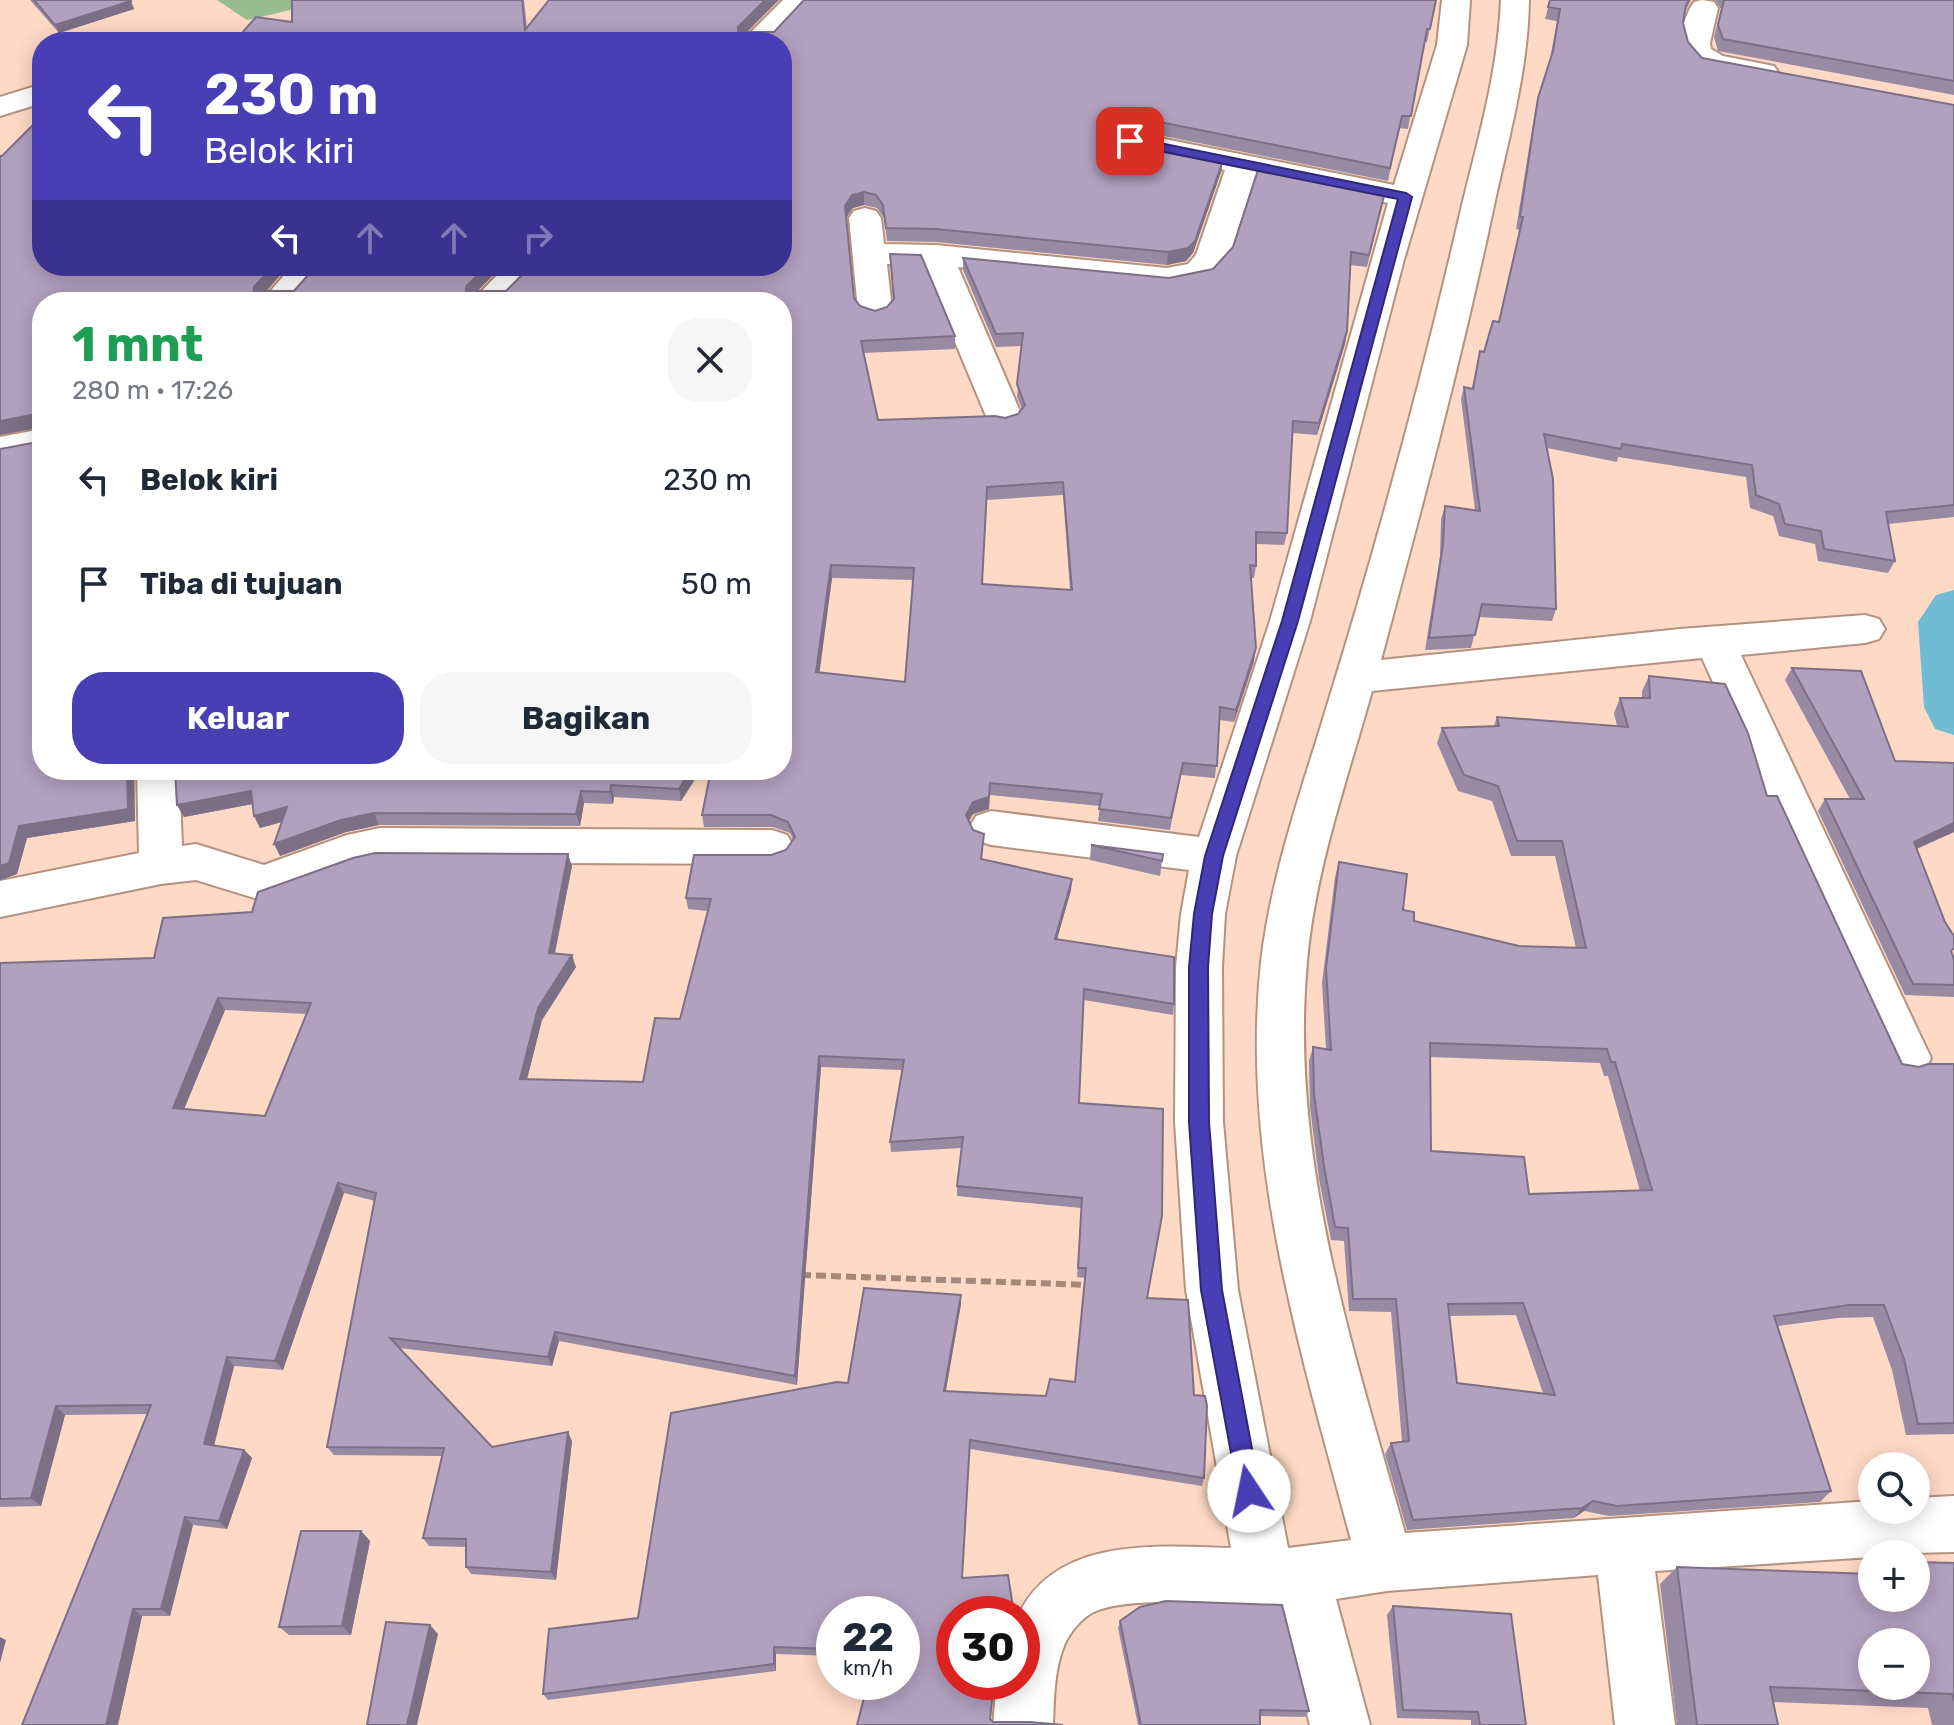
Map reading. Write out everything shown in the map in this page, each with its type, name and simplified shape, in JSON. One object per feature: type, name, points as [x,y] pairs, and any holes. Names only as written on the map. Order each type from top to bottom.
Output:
[{"type":"street","points":[[766,32],[799,0]]},
{"type":"street","points":[[1340,1725],[1293,1575],[1212,1290],[1199,1122],[1199,967],[1203,914],[1214,856],[1290,621],[1406,197],[1452,45],[1456,0]]},
{"type":"street","points":[[1380,1564],[1311,1285],[1290,1157],[1280,1075],[1284,962],[1317,800],[1356,678],[1464,273],[1506,76],[1515,21],[1515,0]]},
{"type":"street","points":[[1704,8],[1695,43],[1701,56],[1714,63],[1795,78]]},
{"type":"street","points":[[0,107],[32,96]]},
{"type":"street","points":[[1130,141],[1406,197]]},
{"type":"street","points":[[869,254],[936,255],[1152,277],[1179,277],[1205,269],[1212,258],[1243,163]]},
{"type":"street","points":[[865,218],[875,310]]},
{"type":"street","points":[[936,255],[1004,416]]},
{"type":"street","points":[[287,292],[301,276]]},
{"type":"street","points":[[498,292],[515,276]]},
{"type":"street","points":[[0,449],[32,443]]},
{"type":"street","points":[[1356,678],[1680,644],[1716,644],[1811,632],[1865,629]]},
{"type":"street","points":[[1716,644],[1907,1058]]},
{"type":"street","points":[[158,780],[161,866]]},
{"type":"street","points":[[991,828],[1214,856]]},
{"type":"street","points":[[0,899],[161,866],[196,862],[264,883],[326,863],[347,852],[380,845],[772,847]]},
{"type":"street","points":[[1023,1725],[1025,1687],[1034,1646],[1051,1614],[1078,1589],[1122,1578],[1293,1575],[1380,1564],[1623,1544],[1954,1524]]},
{"type":"street","points":[[1623,1544],[1645,1725]]},
{"type":"path","points":[[797,1275],[1105,1286]]},
{"type":"green space","points":[[217,0],[304,0],[299,8],[247,20]]},
{"type":"building","points":[[34,0],[130,0],[131,1],[55,25]]},
{"type":"building","points":[[292,0],[522,0],[525,30],[549,0],[765,0],[738,27],[738,32],[243,32],[256,17],[292,22]]},
{"type":"building","points":[[804,0],[1436,0],[1430,29],[1427,29],[1411,116],[1402,116],[1390,168],[1130,116],[1119,118],[1112,127],[1119,138],[1223,160],[1195,241],[1188,248],[1168,252],[936,229],[886,228],[883,205],[876,195],[864,192],[852,195],[845,206],[854,298],[860,306],[875,311],[887,307],[894,299],[890,254],[921,255],[955,336],[861,341],[878,420],[1005,418],[1018,414],[1025,405],[1017,384],[1023,333],[996,334],[963,258],[1169,278],[1213,269],[1233,247],[1259,167],[1385,192],[1369,255],[1351,252],[1347,331],[1319,423],[1293,421],[1287,533],[1256,532],[1256,566],[1250,565],[1256,648],[1236,710],[1220,707],[1217,766],[1183,763],[1171,818],[1099,809],[1102,794],[990,783],[989,797],[973,802],[966,815],[973,830],[984,834],[981,859],[1072,879],[1055,939],[1174,957],[1174,1004],[1084,989],[1079,1103],[1163,1109],[1162,1216],[1147,1298],[1188,1300],[1194,1395],[1205,1396],[1207,1406],[1204,1478],[970,1440],[962,1578],[1008,1575],[1011,1596],[936,1596],[936,1700],[992,1700],[990,1719],[993,1722],[1063,1725],[857,1725],[863,1700],[920,1700],[920,1596],[816,1596],[816,1648],[774,1647],[774,1664],[543,1694],[549,1629],[638,1618],[671,1413],[837,1382],[848,1383],[864,1288],[961,1295],[944,1391],[1046,1396],[1050,1379],[1075,1382],[1086,1268],[1078,1268],[1082,1198],[957,1186],[963,1137],[890,1142],[904,1060],[819,1056],[795,1376],[555,1332],[548,1357],[390,1338],[492,1447],[568,1432],[551,1572],[466,1567],[466,1539],[423,1538],[444,1448],[327,1447],[376,1193],[338,1183],[275,1361],[227,1357],[204,1444],[244,1450],[219,1521],[185,1517],[161,1609],[133,1609],[106,1725],[22,1725],[151,1405],[56,1406],[31,1498],[0,1499],[0,963],[154,958],[163,918],[252,912],[258,892],[375,853],[568,854],[549,953],[572,955],[538,1008],[520,1079],[643,1082],[655,1018],[680,1019],[711,899],[686,898],[694,855],[771,855],[786,850],[795,837],[788,822],[771,815],[702,815],[709,780],[792,780],[792,292],[32,292],[32,415],[0,421],[0,156],[32,126],[32,276],[264,276],[254,291],[294,291],[307,276],[476,276],[466,291],[506,291],[521,276],[792,276],[792,32],[774,32]],"holes":[[[1063,482],[1072,590],[982,584],[987,487]],[[831,565],[914,568],[905,682],[816,672]],[[218,998],[311,1003],[265,1116],[173,1108]]]},
{"type":"building","points":[[1550,0],[1689,0],[1683,23],[1688,42],[1702,58],[1954,105],[1954,505],[1886,512],[1895,561],[1824,549],[1821,531],[1785,524],[1779,504],[1756,495],[1752,465],[1622,444],[1621,449],[1544,434],[1553,479],[1556,609],[1482,604],[1475,635],[1429,638],[1443,544],[1445,506],[1480,511],[1464,387],[1473,389],[1480,351],[1484,352],[1493,321],[1499,322],[1523,217],[1520,217],[1538,98],[1553,51],[1560,9],[1548,7]]},
{"type":"building","points":[[1724,0],[1954,0],[1954,81],[1723,39],[1718,25]]},
{"type":"building","points":[[32,443],[32,780],[127,780],[128,809],[19,826],[9,863],[0,866],[0,449]]},
{"type":"building","points":[[1792,668],[1861,671],[1895,761],[1954,763],[1954,823],[1914,842],[1945,922],[1954,936],[1951,951],[1954,985],[1913,984],[1825,799],[1864,799]]},
{"type":"building","points":[[1649,676],[1725,684],[1748,733],[1767,796],[1777,796],[1902,1064],[1919,1067],[1954,1064],[1954,1423],[1918,1424],[1904,1359],[1884,1305],[1849,1305],[1774,1316],[1831,1491],[1617,1506],[1593,1501],[1582,1508],[1413,1520],[1391,1443],[1409,1441],[1396,1299],[1353,1299],[1348,1228],[1335,1227],[1314,1094],[1313,1047],[1331,1050],[1326,968],[1339,862],[1407,874],[1403,910],[1414,912],[1414,921],[1519,946],[1586,948],[1562,841],[1517,841],[1498,786],[1464,775],[1442,728],[1499,726],[1497,717],[1628,727],[1620,698],[1650,698]],"holes":[[[1430,1043],[1607,1049],[1611,1062],[1615,1062],[1652,1190],[1529,1194],[1524,1157],[1431,1151]],[[1523,1303],[1555,1395],[1457,1383],[1448,1304]]]},
{"type":"building","points":[[176,780],[685,780],[679,789],[611,785],[610,792],[581,791],[576,814],[374,813],[341,820],[274,844],[287,807],[254,816],[251,791],[177,805]]},
{"type":"building","points":[[1091,845],[1163,854],[1162,861]]},
{"type":"building","points":[[301,1531],[361,1531],[342,1626],[279,1627]]},
{"type":"building","points":[[1930,1562],[1954,1563],[1954,1701],[1952,1694],[1930,1693],[1930,1628],[1858,1628],[1858,1690],[1770,1687],[1778,1725],[1697,1725],[1677,1567],[1858,1573],[1858,1612],[1930,1612]]},
{"type":"building","points":[[1166,1601],[1282,1605],[1309,1711],[1260,1710],[1260,1725],[1141,1725],[1120,1621],[1140,1607]]},
{"type":"building","points":[[1393,1606],[1511,1614],[1526,1725],[1480,1725],[1478,1712],[1403,1710]]},
{"type":"building","points":[[386,1622],[430,1625],[407,1725],[367,1725]]},
{"type":"waterway","points":[[1954,608],[1943,622],[1950,707],[1954,715]]},
{"type":"route","points":[[1130,141],[1406,197],[1290,621],[1214,856],[1203,914],[1199,967],[1199,1122],[1212,1290],[1249,1491]]}]
